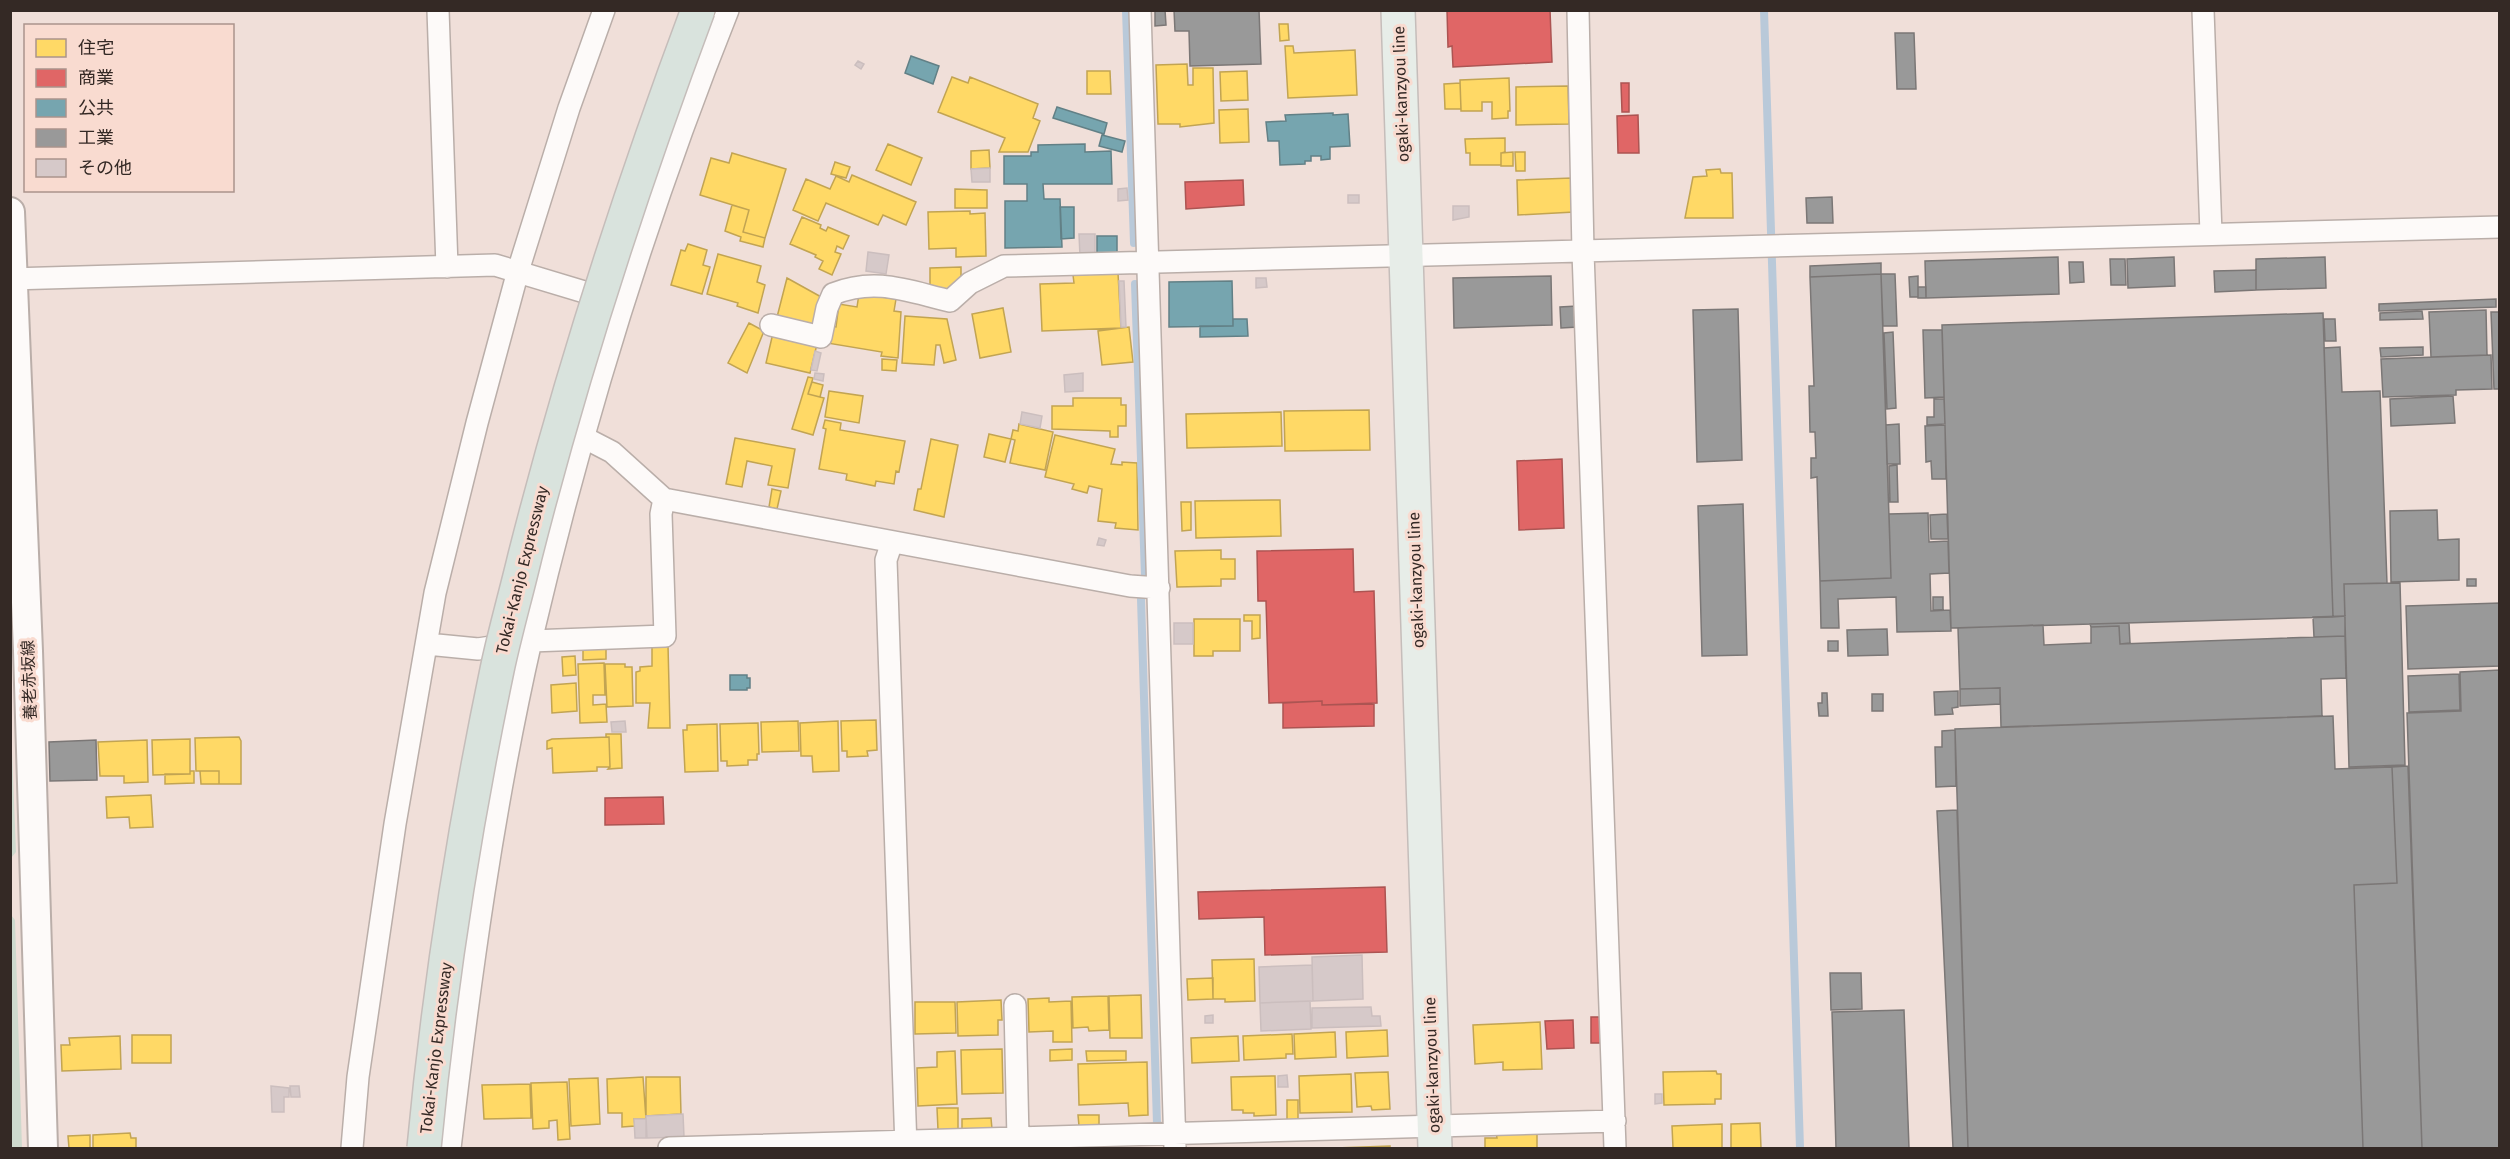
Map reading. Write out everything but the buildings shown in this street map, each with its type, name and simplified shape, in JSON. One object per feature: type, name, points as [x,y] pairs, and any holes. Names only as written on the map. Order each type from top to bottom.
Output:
[{"type":"highway","name":"Tokai-Kanjo Expressway","points":[[424,1149],[430,1079],[458,874],[498,668],[547,470],[607,268],[698,10]]},
{"type":"main road","name":"ogaki-kanzyou line","points":[[1398,10],[1434,1137]]},
{"type":"main road","name":"養老赤坂線","points":[[10,212],[19,651],[44,1149]]},
{"type":"street","points":[[438,10],[447,267]]},
{"type":"street","points":[[352,1149],[358,1077],[392,847],[435,593],[474,434],[518,271],[569,108],[604,10]]},
{"type":"street","points":[[450,1149],[468,995],[488,865],[531,641],[584,437],[623,303],[680,135],[728,10]]},
{"type":"street","points":[[1140,10],[1160,588],[1175,1142]]},
{"type":"street","points":[[1578,10],[1583,252],[1615,1149]]},
{"type":"street","points":[[2203,10],[2211,234]]},
{"type":"street","points":[[771,325],[821,337],[827,308],[833,294],[852,287],[879,285],[950,300],[970,283],[1004,266],[2499,227]]},
{"type":"street","points":[[12,279],[495,265],[623,303]]},
{"type":"street","points":[[584,437],[612,452],[664,499],[1130,586],[1160,588]]},
{"type":"street","points":[[427,644],[478,648],[531,641],[664,636],[661,514],[664,499]]},
{"type":"street","points":[[892,542],[886,560],[906,1146]]},
{"type":"street","points":[[1014,1005],[1018,1140]]},
{"type":"street","points":[[669,1149],[906,1146],[1018,1140],[1175,1142],[1434,1137],[1615,1121]]},
{"type":"shaded area","points":[[10,700],[16,852],[11,858],[10,858]]},
{"type":"shaded area","points":[[11,915],[15,920],[22,1148],[11,1148]]},
{"type":"waterway","points":[[1126,10],[1134,243]]},
{"type":"waterway","points":[[1764,10],[1800,1148]]},
{"type":"waterway","points":[[1135,284],[1145,576]]},
{"type":"waterway","points":[[1141,599],[1157,1124]]}]
